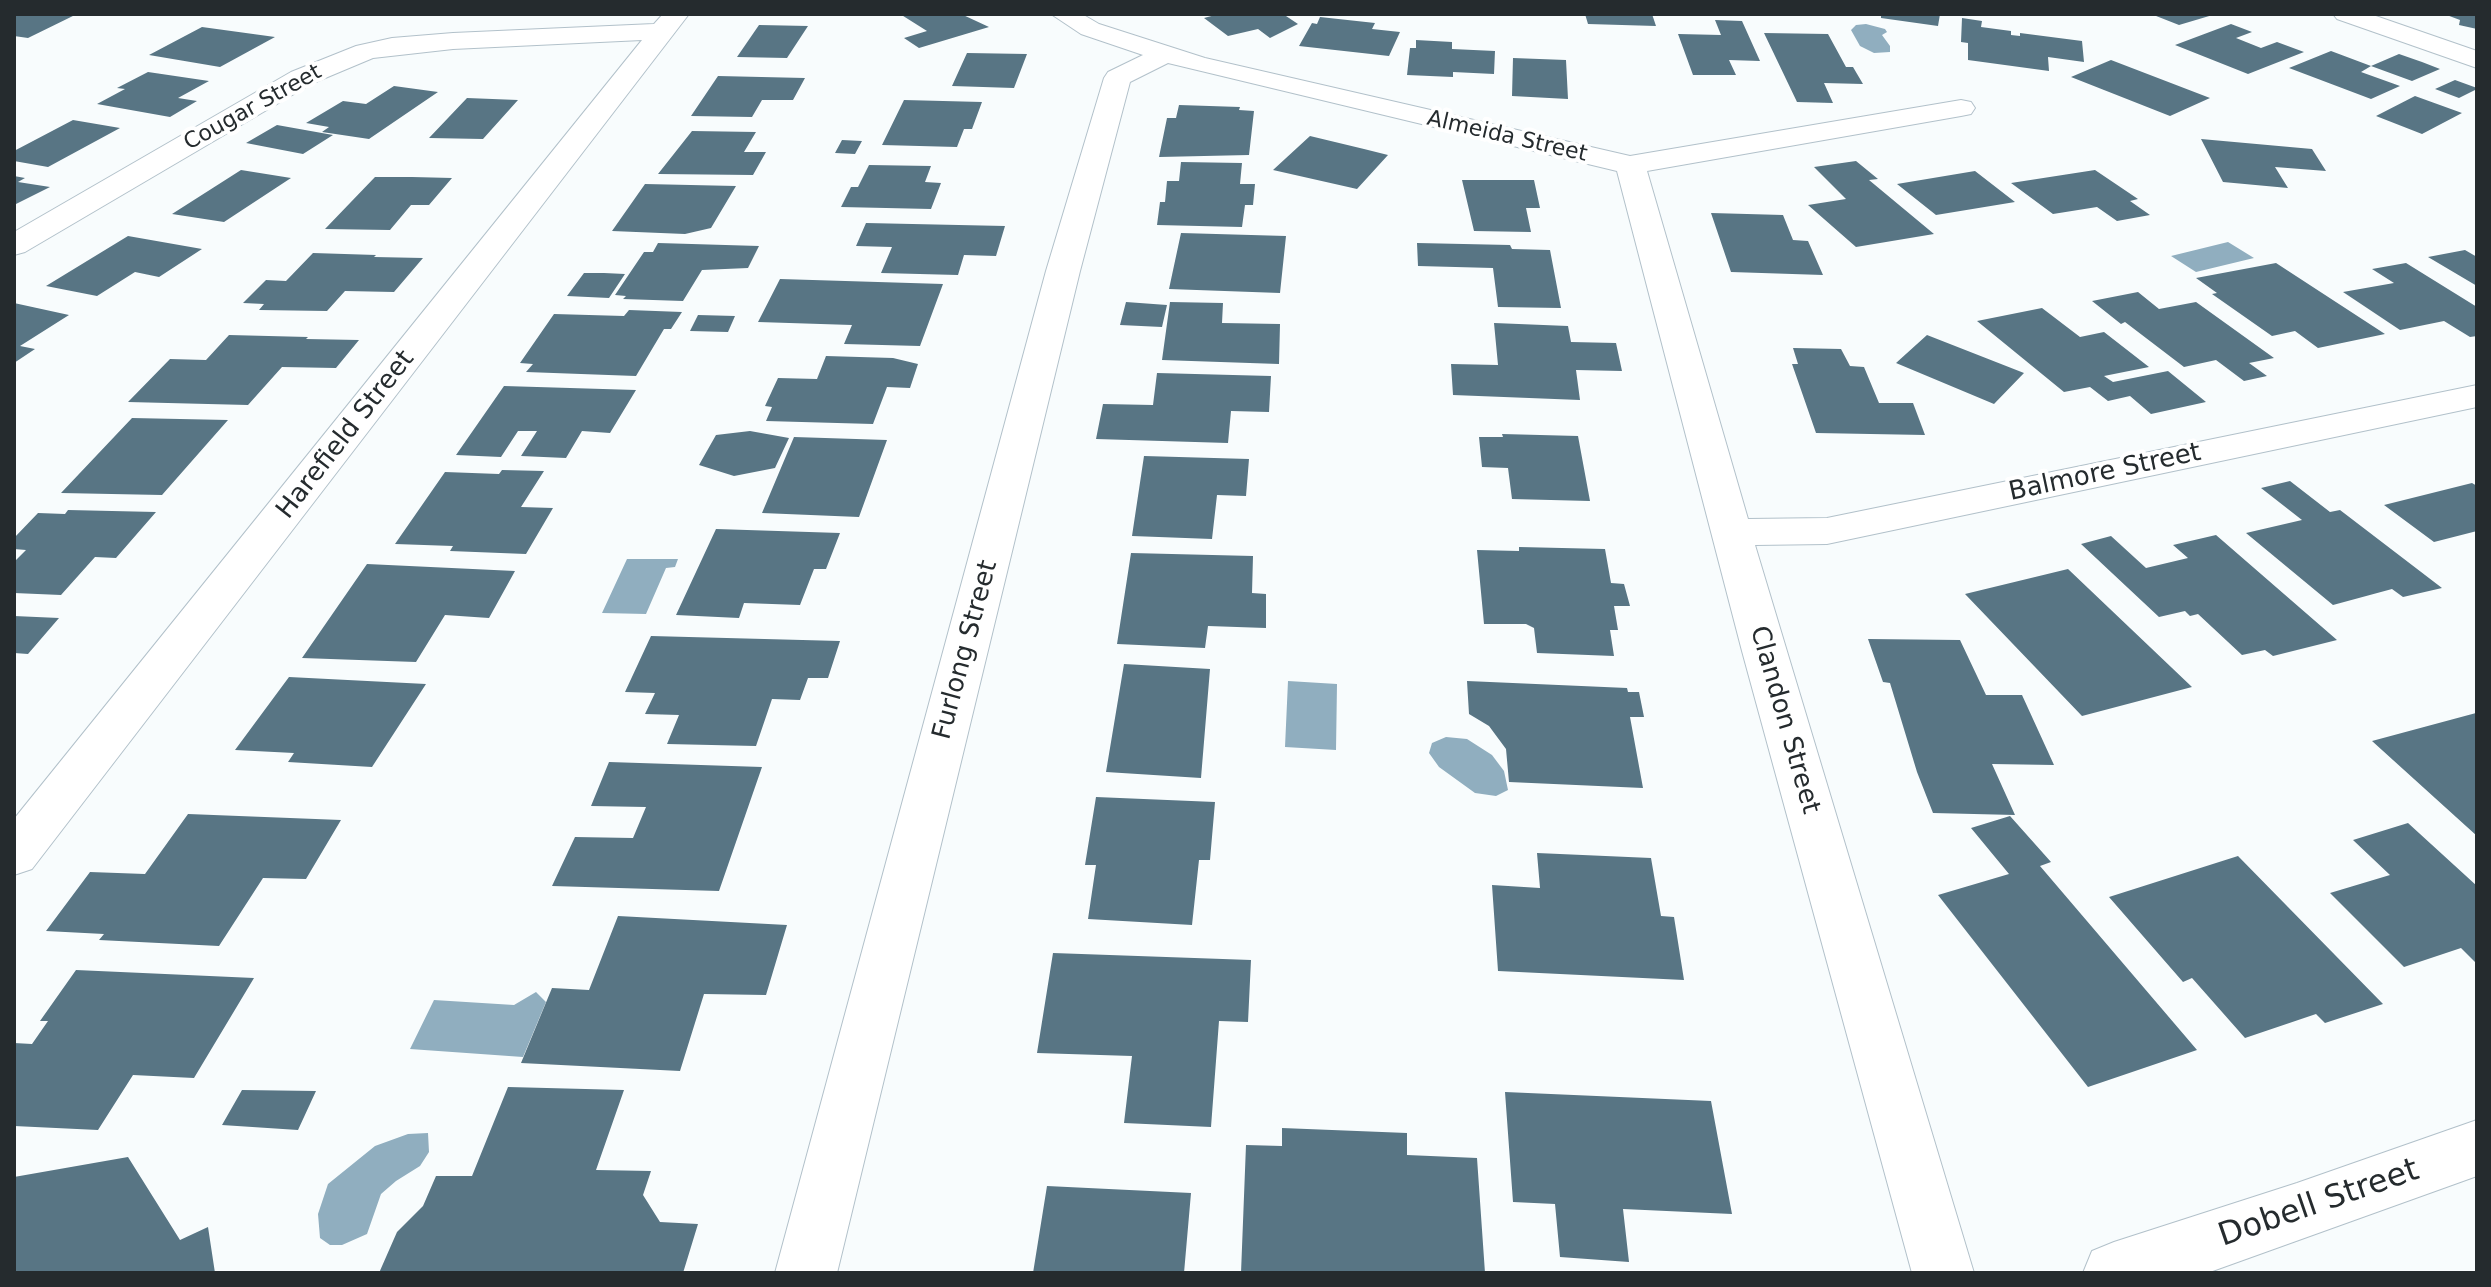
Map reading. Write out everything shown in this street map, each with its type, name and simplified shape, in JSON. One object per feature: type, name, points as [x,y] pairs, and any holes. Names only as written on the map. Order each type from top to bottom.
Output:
[{"type":"street","name":"Almeida Street","points":[[1064,14],[1090,29],[1163,55],[1630,165],[1961,108]]},
{"type":"street","points":[[2346,14],[2477,60]]},
{"type":"street","name":"Cougar Street","points":[[14,245],[301,78],[365,52],[392,46],[604,32],[667,23]]},
{"type":"street","name":"Harefield Street","points":[[14,855],[568,155],[667,23]]},
{"type":"street","name":"Furlong Street","points":[[806,1273],[1063,271],[1118,78],[1163,55]]},
{"type":"street","name":"Clandon Street","points":[[1630,165],[1731,532],[1943,1273]]},
{"type":"street","name":"Balmore Street","points":[[1731,532],[1827,531],[2477,396]]},
{"type":"street","name":"Dobell Street","points":[[2114,1273],[2297,1213],[2477,1148]]},
{"type":"water","points":[[1856,25],[1885,29],[1887,32],[1882,35],[1890,46],[1890,52],[1874,53],[1860,46],[1851,30]]},
{"type":"water","points":[[2228,242],[2254,258],[2196,272],[2171,256]]},
{"type":"water","points":[[627,559],[678,559],[675,567],[666,568],[646,614],[602,613]]},
{"type":"water","points":[[1288,681],[1337,684],[1336,750],[1285,747]]},
{"type":"water","points":[[1446,737],[1467,739],[1492,755],[1504,771],[1508,790],[1496,796],[1475,793],[1439,767],[1429,753],[1432,743]]},
{"type":"water","points":[[536,992],[546,1002],[523,1057],[410,1049],[434,1000],[514,1005]]},
{"type":"water","points":[[428,1133],[429,1152],[420,1166],[381,1194],[367,1234],[342,1245],[330,1245],[320,1238],[318,1214],[328,1184],[375,1146],[408,1134]]},
{"type":"building","points":[[16,14],[77,14],[28,38],[14,36]]},
{"type":"building","points":[[900,14],[961,14],[989,27],[919,48],[904,38],[927,31]]},
{"type":"building","points":[[1219,14],[1283,14],[1298,24],[1270,38],[1258,29],[1228,36],[1204,18]]},
{"type":"building","points":[[1585,14],[1652,14],[1656,26],[1588,24]]},
{"type":"building","points":[[1881,14],[1940,14],[1938,26],[1881,18]]},
{"type":"building","points":[[2151,14],[2216,14],[2179,25]]},
{"type":"building","points":[[2444,14],[2477,14],[2477,29],[2459,25],[2460,20]]},
{"type":"building","points":[[1320,17],[1375,23],[1372,29],[1400,32],[1389,56],[1299,46],[1312,23],[1317,24]]},
{"type":"building","points":[[1962,18],[1982,21],[1981,27],[2011,31],[2011,35],[2020,36],[2020,33],[2082,41],[2084,62],[2048,57],[2049,71],[1968,60],[1968,43],[1961,42]]},
{"type":"building","points":[[1715,20],[1742,21],[1760,61],[1729,60],[1736,75],[1693,75],[1678,34],[1721,35]]},
{"type":"building","points":[[2231,24],[2252,32],[2236,38],[2261,48],[2277,42],[2304,52],[2248,74],[2175,45]]},
{"type":"building","points":[[759,25],[808,26],[787,58],[737,57]]},
{"type":"building","points":[[202,27],[275,37],[220,67],[149,55]]},
{"type":"building","points":[[1764,33],[1828,34],[1846,67],[1853,67],[1863,84],[1824,83],[1833,103],[1797,102]]},
{"type":"building","points":[[1416,40],[1452,42],[1452,49],[1495,51],[1494,74],[1453,72],[1453,77],[1407,75],[1410,48],[1416,48]]},
{"type":"building","points":[[2331,51],[2371,66],[2361,72],[2400,86],[2371,99],[2289,68]]},
{"type":"building","points":[[967,53],[1027,54],[1014,88],[952,86]]},
{"type":"building","points":[[2399,54],[2440,69],[2412,81],[2371,66]]},
{"type":"building","points":[[1513,58],[1566,60],[1568,99],[1512,96]]},
{"type":"building","points":[[2111,60],[2210,98],[2170,116],[2071,77]]},
{"type":"building","points":[[148,72],[209,81],[178,98],[197,101],[170,117],[97,104],[125,89],[117,88]]},
{"type":"building","points":[[718,76],[805,78],[793,100],[762,100],[752,117],[691,116]]},
{"type":"building","points":[[2455,80],[2477,89],[2459,98],[2435,89]]},
{"type":"building","points":[[394,86],[438,92],[369,139],[322,132],[329,127],[306,123],[343,101],[366,104]]},
{"type":"building","points":[[2415,96],[2462,113],[2422,134],[2376,116]]},
{"type":"building","points":[[467,98],[518,100],[483,139],[429,138]]},
{"type":"building","points":[[904,100],[982,102],[972,129],[964,129],[957,147],[882,145]]},
{"type":"building","points":[[1179,105],[1240,107],[1239,110],[1254,111],[1249,155],[1159,157],[1167,118],[1176,118]]},
{"type":"building","points":[[73,120],[120,128],[48,167],[14,161],[14,151]]},
{"type":"building","points":[[277,125],[333,135],[303,154],[246,143]]},
{"type":"building","points":[[692,131],[756,132],[744,152],[766,152],[753,175],[658,174]]},
{"type":"building","points":[[1310,136],[1388,155],[1357,189],[1273,170]]},
{"type":"building","points":[[2201,139],[2312,149],[2326,171],[2275,167],[2288,188],[2223,182]]},
{"type":"building","points":[[842,140],[862,141],[855,154],[835,153]]},
{"type":"building","points":[[1856,161],[1878,179],[1869,180],[1934,234],[1856,247],[1808,205],[1846,199],[1814,167]]},
{"type":"building","points":[[1181,162],[1242,163],[1240,184],[1255,184],[1253,205],[1245,205],[1242,227],[1157,225],[1160,202],[1165,202],[1167,181],[1179,181]]},
{"type":"building","points":[[869,165],[931,166],[925,182],[941,183],[931,209],[841,207],[851,187],[858,187]]},
{"type":"building","points":[[241,170],[291,178],[224,222],[172,214]]},
{"type":"building","points":[[2095,170],[2138,199],[2130,201],[2150,215],[2117,221],[2097,207],[2053,214],[2011,183]]},
{"type":"building","points":[[1975,171],[2015,202],[1936,215],[1897,184]]},
{"type":"building","points":[[14,176],[25,178],[18,182],[50,187],[14,205]]},
{"type":"building","points":[[375,177],[452,178],[429,205],[411,205],[390,230],[325,229]]},
{"type":"building","points":[[1462,180],[1534,180],[1540,208],[1526,208],[1531,232],[1474,231]]},
{"type":"building","points":[[645,184],[736,186],[711,228],[685,234],[612,231]]},
{"type":"building","points":[[1711,213],[1783,215],[1793,240],[1808,241],[1823,275],[1731,272]]},
{"type":"building","points":[[866,223],[1005,226],[996,256],[964,255],[958,275],[881,273],[892,247],[856,246]]},
{"type":"building","points":[[1181,233],[1286,236],[1280,293],[1169,289]]},
{"type":"building","points":[[128,236],[202,249],[159,277],[135,272],[97,296],[46,286]]},
{"type":"building","points":[[658,243],[759,246],[748,268],[702,270],[683,301],[623,299],[626,296],[615,295],[644,252],[653,252]]},
{"type":"building","points":[[1417,243],[1510,245],[1512,249],[1550,250],[1561,308],[1498,307],[1493,268],[1418,266]]},
{"type":"building","points":[[2465,250],[2477,257],[2477,286],[2428,257]]},
{"type":"building","points":[[313,253],[423,258],[394,292],[345,291],[327,311],[259,310],[264,304],[243,303],[266,280],[286,281]]},
{"type":"building","points":[[2276,263],[2385,334],[2318,348],[2295,331],[2272,336],[2212,294],[2217,293],[2196,278]]},
{"type":"building","points":[[2406,263],[2477,307],[2477,336],[2470,337],[2444,321],[2400,330],[2343,292],[2394,283],[2372,269]]},
{"type":"building","points":[[584,273],[625,274],[609,298],[567,296]]},
{"type":"building","points":[[780,279],[943,284],[920,346],[844,344],[852,325],[758,322]]},
{"type":"building","points":[[2138,292],[2159,309],[2196,302],[2274,358],[2249,363],[2267,376],[2244,381],[2216,360],[2184,367],[2092,301]]},
{"type":"building","points":[[1126,302],[1167,305],[1162,327],[1120,325]]},
{"type":"building","points":[[1170,302],[1223,303],[1222,323],[1280,324],[1279,364],[1162,360]]},
{"type":"building","points":[[14,303],[69,315],[20,346],[35,349],[14,363]]},
{"type":"building","points":[[2042,308],[2080,337],[2104,332],[2149,367],[2104,376],[2113,382],[2168,371],[2206,402],[2151,414],[2130,396],[2108,401],[2090,387],[2064,392],[1977,321]]},
{"type":"building","points":[[629,310],[682,312],[671,329],[664,329],[636,376],[526,372],[533,364],[520,363],[554,314],[624,316]]},
{"type":"building","points":[[698,315],[735,316],[728,332],[690,331]]},
{"type":"building","points":[[1494,323],[1568,326],[1571,342],[1616,343],[1622,371],[1576,370],[1580,400],[1453,395],[1451,364],[1498,365]]},
{"type":"building","points":[[229,335],[359,340],[336,368],[282,367],[248,405],[128,402],[170,359],[206,360]]},
{"type":"building","points":[[1927,335],[2024,373],[1994,404],[1896,363]]},
{"type":"building","points":[[1793,348],[1841,349],[1850,366],[1864,367],[1879,403],[1913,403],[1925,435],[1816,433],[1792,364],[1798,364]]},
{"type":"building","points":[[826,356],[893,358],[918,364],[910,388],[887,387],[873,424],[766,421],[772,407],[765,406],[778,378],[817,379]]},
{"type":"building","points":[[1157,373],[1271,376],[1269,412],[1231,411],[1228,443],[1096,439],[1103,404],[1153,405]]},
{"type":"building","points":[[504,386],[636,390],[610,433],[582,431],[566,458],[521,456],[537,431],[518,431],[501,457],[456,455]]},
{"type":"building","points":[[132,418],[228,420],[162,495],[61,493]]},
{"type":"building","points":[[750,431],[789,438],[775,468],[734,476],[699,465],[716,435]]},
{"type":"building","points":[[1502,434],[1578,436],[1590,501],[1512,499],[1508,468],[1482,467],[1479,437],[1503,437]]},
{"type":"building","points":[[794,437],[887,440],[859,517],[762,513]]},
{"type":"building","points":[[1144,456],[1249,459],[1246,496],[1217,495],[1212,539],[1132,536]]},
{"type":"building","points":[[502,470],[544,471],[521,507],[553,508],[526,554],[450,551],[453,546],[395,544],[445,472],[499,474]]},
{"type":"building","points":[[2290,481],[2330,512],[2340,510],[2442,588],[2403,597],[2392,589],[2333,605],[2246,533],[2302,520],[2261,488]]},
{"type":"building","points":[[2472,483],[2477,486],[2477,531],[2434,542],[2384,505]]},
{"type":"building","points":[[68,510],[156,512],[116,558],[95,557],[61,595],[14,593],[14,562],[26,550],[14,549],[14,538],[38,513],[65,514]]},
{"type":"building","points":[[716,529],[840,533],[826,569],[814,569],[800,605],[744,603],[739,618],[676,615]]},
{"type":"building","points":[[2216,535],[2337,640],[2273,656],[2265,650],[2242,655],[2198,614],[2190,616],[2185,611],[2159,617],[2081,544],[2111,536],[2146,568],[2188,558],[2173,545]]},
{"type":"building","points":[[1519,547],[1605,549],[1611,583],[1624,584],[1630,606],[1614,606],[1618,630],[1610,630],[1614,656],[1537,653],[1534,628],[1526,624],[1484,624],[1477,550],[1519,551]]},
{"type":"building","points":[[1131,553],[1253,556],[1252,593],[1266,594],[1266,628],[1208,626],[1205,648],[1117,644]]},
{"type":"building","points":[[367,564],[515,571],[489,618],[445,615],[416,662],[302,658]]},
{"type":"building","points":[[2068,569],[2192,687],[2082,716],[1965,594]]},
{"type":"building","points":[[14,616],[59,618],[28,654],[14,653]]},
{"type":"building","points":[[651,636],[840,641],[828,678],[808,678],[800,700],[772,699],[756,746],[667,744],[679,715],[645,714],[655,693],[625,692]]},
{"type":"building","points":[[1868,639],[1960,640],[1986,695],[2022,695],[2054,765],[1992,764],[2015,815],[1933,813],[1890,683],[1883,682]]},
{"type":"building","points":[[1124,664],[1210,669],[1201,778],[1106,772]]},
{"type":"building","points":[[289,677],[426,684],[372,767],[288,762],[294,753],[235,750]]},
{"type":"building","points":[[1467,681],[1627,688],[1628,692],[1639,692],[1644,717],[1630,717],[1643,788],[1509,782],[1506,749],[1489,726],[1469,714]]},
{"type":"building","points":[[2477,714],[2477,836],[2372,741]]},
{"type":"building","points":[[609,762],[762,767],[719,891],[552,886],[575,837],[633,838],[646,807],[591,806]]},
{"type":"building","points":[[1096,797],[1215,802],[1210,860],[1199,860],[1192,925],[1088,919],[1096,865],[1085,865]]},
{"type":"building","points":[[188,814],[341,820],[306,879],[263,878],[219,946],[99,940],[104,934],[46,931],[90,872],[145,874]]},
{"type":"building","points":[[2010,816],[2051,862],[2040,866],[2197,1050],[2088,1087],[1938,895],[2009,874],[1971,828]]},
{"type":"building","points":[[2408,823],[2477,886],[2477,964],[2461,948],[2404,967],[2330,893],[2390,875],[2353,840]]},
{"type":"building","points":[[1537,853],[1651,858],[1661,916],[1674,917],[1684,980],[1498,971],[1492,885],[1540,888]]},
{"type":"building","points":[[2238,856],[2383,1004],[2325,1023],[2316,1014],[2245,1038],[2192,978],[2183,982],[2109,897]]},
{"type":"building","points":[[618,916],[787,925],[766,995],[704,994],[680,1071],[521,1063],[552,988],[589,990]]},
{"type":"building","points":[[1053,953],[1251,960],[1248,1022],[1219,1021],[1211,1127],[1124,1123],[1132,1056],[1037,1053]]},
{"type":"building","points":[[76,970],[254,978],[194,1078],[133,1075],[98,1130],[14,1126],[14,1043],[32,1044],[48,1021],[40,1021]]},
{"type":"building","points":[[508,1087],[624,1090],[596,1170],[651,1171],[643,1195],[660,1222],[698,1224],[683,1273],[379,1273],[397,1232],[423,1206],[436,1176],[472,1176]]},
{"type":"building","points":[[242,1090],[316,1091],[298,1130],[222,1125]]},
{"type":"building","points":[[1505,1092],[1711,1101],[1732,1214],[1623,1209],[1629,1262],[1560,1257],[1555,1204],[1513,1202]]},
{"type":"building","points":[[1282,1128],[1407,1133],[1407,1155],[1477,1158],[1485,1273],[1241,1273],[1246,1145],[1282,1146]]},
{"type":"building","points":[[128,1157],[180,1240],[208,1227],[215,1273],[14,1273],[14,1177]]},
{"type":"building","points":[[1047,1186],[1191,1193],[1184,1273],[1033,1273]]}]
